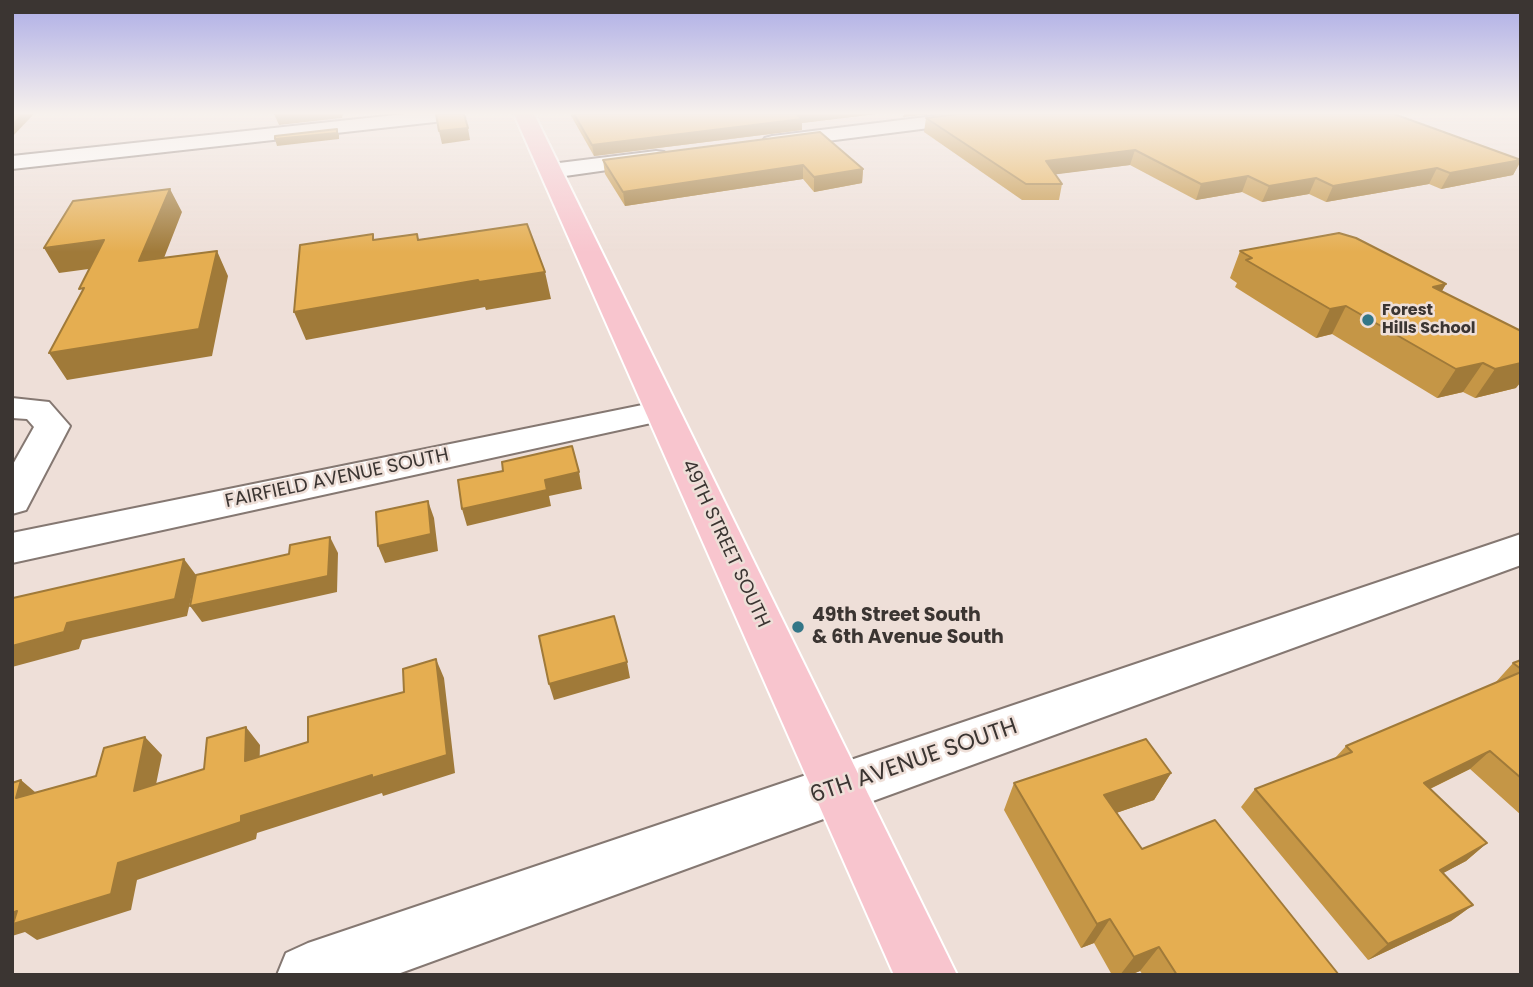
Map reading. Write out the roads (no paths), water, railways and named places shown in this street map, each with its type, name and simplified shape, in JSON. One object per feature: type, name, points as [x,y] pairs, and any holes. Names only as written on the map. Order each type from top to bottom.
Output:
[{"type":"main road","name":"49TH STREET SOUTH","points":[[546,160],[926,975]]},
{"type":"street","points":[[12,163],[39,160]]},
{"type":"street","points":[[551,171],[633,160]]},
{"type":"street","points":[[12,501],[52,426],[25,408]]},
{"type":"street","name":"FAIRFIELD AVENUE SOUTH","points":[[12,548],[663,411]]},
{"type":"street","name":"6TH AVENUE SOUTH","points":[[308,975],[838,788],[1511,563]]},
{"type":"place","name":"Forest Hills School","points":[[1368,320]]},
{"type":"place","name":"49th Street South & 6th Avenue South","points":[[798,627]]}]
